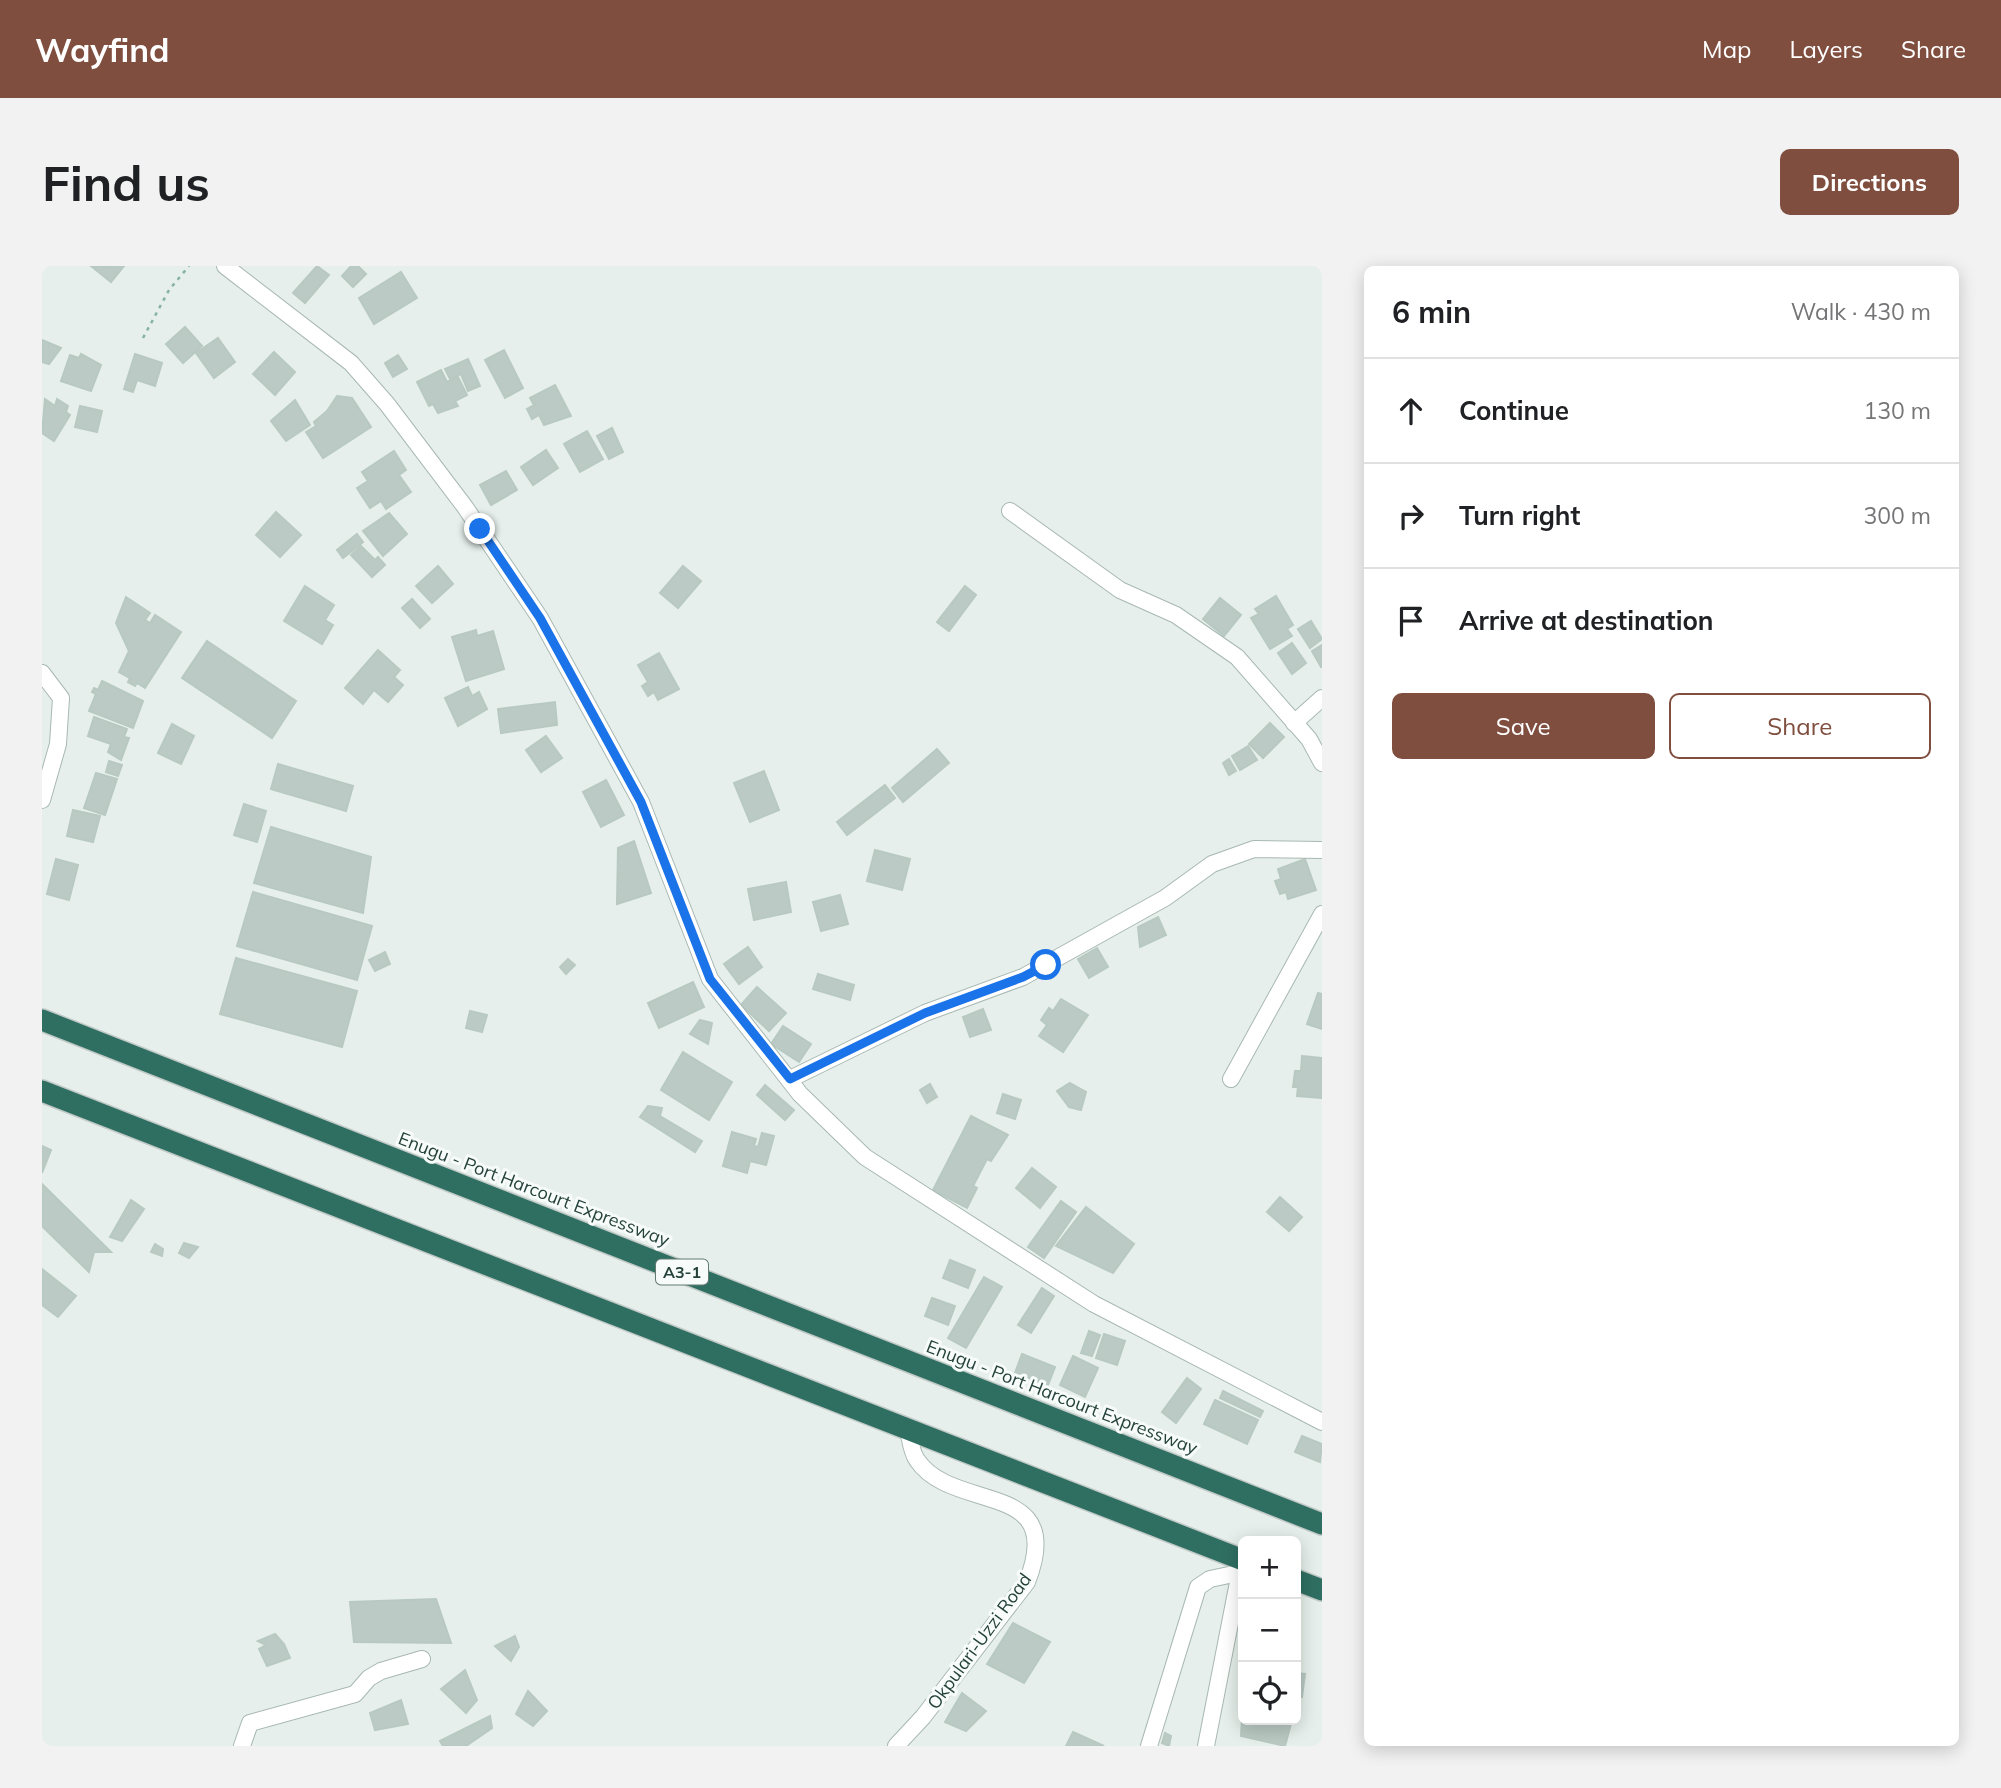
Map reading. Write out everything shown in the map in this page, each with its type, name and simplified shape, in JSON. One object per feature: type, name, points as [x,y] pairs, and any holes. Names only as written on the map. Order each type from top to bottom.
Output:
[{"type":"highway","name":"Enugu - Port Harcourt Expressway","points":[[42,1020],[1322,1524]]},
{"type":"highway","points":[[42,1091],[908,1429],[1238,1566]]},
{"type":"highway","points":[[1301,1582],[1322,1590]]},
{"type":"street","points":[[225,266],[351,363],[387,404],[465,507],[540,618],[641,802],[710,979],[800,1094],[865,1157],[1094,1304],[1322,1422]]},
{"type":"street","points":[[1010,511],[1120,590],[1177,615],[1237,657],[1294,723],[1322,763]]},
{"type":"street","points":[[42,673],[61,698],[58,744],[42,800]]},
{"type":"street","points":[[1294,723],[1322,698]]},
{"type":"street","points":[[790,1079],[925,1013],[1023,977],[1165,898],[1212,864],[1254,849],[1322,850]]},
{"type":"street","points":[[1231,1079],[1322,914]]},
{"type":"street","name":"Okpulari-Uzzi Road","points":[[896,1746],[923,1717],[1027,1582],[1036,1560],[1034,1533],[1026,1516],[1011,1504],[948,1483],[924,1468],[915,1458],[908,1429]]},
{"type":"street","points":[[1149,1746],[1198,1587],[1210,1579],[1238,1569]]},
{"type":"street","points":[[1206,1746],[1238,1588]]},
{"type":"street","points":[[242,1746],[250,1723],[355,1693],[381,1671],[422,1659]]},
{"type":"path","points":[[143,338],[169,290],[189,266]]},
{"type":"building","points":[[91,266],[124,266],[111,282]]},
{"type":"building","points":[[317,266],[329,275],[305,303],[293,293]]},
{"type":"building","points":[[351,266],[358,266],[366,274],[353,287],[342,276]]},
{"type":"building","points":[[401,272],[417,298],[374,324],[359,298]]},
{"type":"building","points":[[185,327],[202,346],[183,363],[166,344]]},
{"type":"building","points":[[218,338],[235,362],[214,378],[196,353]]},
{"type":"building","points":[[42,340],[61,348],[49,364],[42,362]]},
{"type":"building","points":[[504,350],[523,388],[505,398],[485,360]]},
{"type":"building","points":[[274,352],[295,372],[275,395],[253,374]]},
{"type":"building","points":[[81,354],[101,365],[91,391],[61,381],[70,355],[79,358]]},
{"type":"building","points":[[135,354],[162,363],[155,386],[137,380],[133,392],[124,389]]},
{"type":"building","points":[[398,355],[407,369],[393,377],[385,363]]},
{"type":"building","points":[[468,359],[480,386],[468,391],[461,374],[450,379],[445,369]]},
{"type":"building","points":[[441,370],[447,382],[458,377],[467,395],[455,401],[458,406],[438,413],[433,404],[429,406],[417,382]]},
{"type":"building","points":[[555,385],[571,416],[544,425],[539,415],[532,419],[527,409],[534,405],[530,398]]},
{"type":"building","points":[[337,396],[352,398],[371,427],[323,458],[306,432],[316,426],[314,422],[327,411]]},
{"type":"building","points":[[45,399],[55,406],[57,399],[68,406],[66,412],[70,415],[54,441],[42,433]]},
{"type":"building","points":[[295,400],[310,425],[286,441],[271,421]]},
{"type":"building","points":[[80,406],[102,411],[97,432],[75,427]]},
{"type":"building","points":[[612,428],[623,452],[609,459],[597,436]]},
{"type":"building","points":[[587,431],[603,459],[580,472],[564,444]]},
{"type":"building","points":[[546,450],[558,468],[533,485],[521,467]]},
{"type":"building","points":[[394,451],[406,470],[399,475],[411,492],[386,509],[381,501],[370,508],[357,488],[368,481],[362,472]]},
{"type":"building","points":[[506,471],[517,490],[491,505],[480,485]]},
{"type":"building","points":[[276,512],[301,535],[280,557],[256,535]]},
{"type":"building","points":[[389,513],[407,534],[383,556],[363,531]]},
{"type":"building","points":[[357,534],[363,542],[343,558],[337,550]]},
{"type":"building","points":[[361,546],[375,560],[378,557],[385,565],[372,577],[351,555]]},
{"type":"building","points":[[438,566],[453,584],[432,603],[416,586]]},
{"type":"building","points":[[683,566],[701,581],[678,608],[660,593]]},
{"type":"building","points":[[305,586],[334,605],[325,620],[333,625],[322,644],[284,621]]},
{"type":"building","points":[[965,586],[976,595],[949,631],[937,622]]},
{"type":"building","points":[[1276,596],[1293,625],[1287,629],[1292,636],[1270,649],[1251,618],[1259,614],[1255,609]]},
{"type":"building","points":[[126,597],[150,613],[145,620],[150,623],[155,615],[181,632],[145,688],[128,682],[130,678],[119,672],[129,651],[116,623]]},
{"type":"building","points":[[1220,598],[1241,615],[1224,636],[1203,619]]},
{"type":"building","points":[[412,599],[430,619],[420,628],[402,608]]},
{"type":"building","points":[[1311,621],[1322,639],[1310,648],[1298,629]]},
{"type":"building","points":[[476,630],[477,636],[493,631],[504,669],[466,681],[452,637]]},
{"type":"building","points":[[207,641],[296,701],[272,738],[182,678]]},
{"type":"building","points":[[1292,643],[1306,663],[1292,674],[1278,653]]},
{"type":"building","points":[[1322,645],[1322,667],[1321,667],[1312,651]]},
{"type":"building","points":[[378,650],[400,670],[394,677],[403,685],[388,702],[374,690],[363,704],[345,688]]},
{"type":"building","points":[[659,653],[679,689],[658,700],[654,692],[648,696],[642,686],[648,682],[638,665]]},
{"type":"building","points":[[102,681],[143,701],[133,728],[89,711],[96,694],[92,692],[94,688],[98,690]]},
{"type":"building","points":[[468,687],[472,696],[479,692],[487,709],[458,726],[445,698]]},
{"type":"building","points":[[555,702],[557,725],[501,733],[498,709]]},
{"type":"building","points":[[94,717],[127,729],[124,737],[129,738],[121,760],[108,752],[111,744],[88,736]]},
{"type":"building","points":[[1270,723],[1284,737],[1263,758],[1249,744]]},
{"type":"building","points":[[172,724],[194,736],[181,764],[158,753]]},
{"type":"building","points":[[546,736],[562,758],[541,772],[526,750]]},
{"type":"building","points":[[1248,746],[1257,760],[1240,770],[1232,756]]},
{"type":"building","points":[[937,749],[949,763],[903,802],[892,788]]},
{"type":"building","points":[[1229,759],[1236,771],[1229,775],[1223,763]]},
{"type":"building","points":[[109,761],[122,765],[118,776],[106,772]]},
{"type":"building","points":[[278,764],[353,786],[346,811],[271,789]]},
{"type":"building","points":[[764,771],[779,810],[750,822],[734,783]]},
{"type":"building","points":[[96,773],[117,779],[105,815],[84,808]]},
{"type":"building","points":[[606,780],[624,815],[601,827],[583,792]]},
{"type":"building","points":[[885,785],[895,798],[847,835],[837,822]]},
{"type":"building","points":[[244,804],[266,811],[257,842],[234,835]]},
{"type":"building","points":[[73,810],[100,816],[93,842],[67,836]]},
{"type":"building","points":[[271,827],[371,857],[363,913],[254,883]]},
{"type":"building","points":[[634,841],[651,893],[617,904],[618,848]]},
{"type":"building","points":[[875,850],[910,859],[902,890],[867,881]]},
{"type":"building","points":[[56,859],[78,865],[69,900],[47,894]]},
{"type":"building","points":[[1305,859],[1316,890],[1288,899],[1286,892],[1280,894],[1275,881],[1281,879],[1278,869]]},
{"type":"building","points":[[786,882],[791,912],[754,920],[748,889]]},
{"type":"building","points":[[253,892],[372,926],[357,980],[237,946]]},
{"type":"building","points":[[840,895],[848,924],[821,931],[813,902]]},
{"type":"building","points":[[1158,917],[1166,935],[1140,947],[1138,927]]},
{"type":"building","points":[[748,947],[762,967],[739,984],[724,964]]},
{"type":"building","points":[[1097,948],[1108,967],[1089,978],[1078,959]]},
{"type":"building","points":[[385,952],[390,964],[375,971],[369,960]]},
{"type":"building","points":[[236,958],[357,991],[342,1047],[220,1014]]},
{"type":"building","points":[[568,959],[575,965],[566,974],[560,967]]},
{"type":"building","points":[[818,974],[854,985],[850,1000],[813,989]]},
{"type":"building","points":[[693,982],[704,1007],[659,1028],[648,1003]]},
{"type":"building","points":[[757,987],[786,1013],[769,1031],[741,1005]]},
{"type":"building","points":[[1318,993],[1322,994],[1322,1029],[1307,1024]]},
{"type":"building","points":[[1061,999],[1088,1015],[1063,1052],[1039,1036],[1047,1025],[1041,1020],[1049,1008],[1053,1011]]},
{"type":"building","points":[[983,1009],[991,1030],[970,1037],[963,1017]]},
{"type":"building","points":[[470,1011],[487,1015],[482,1032],[466,1028]]},
{"type":"building","points":[[700,1020],[712,1023],[708,1044],[690,1034]]},
{"type":"building","points":[[783,1026],[811,1044],[799,1062],[771,1044]]},
{"type":"building","points":[[683,1052],[732,1082],[709,1120],[661,1090]]},
{"type":"building","points":[[1302,1056],[1322,1058],[1322,1098],[1297,1096],[1298,1087],[1293,1087],[1295,1071],[1301,1071]]},
{"type":"building","points":[[1070,1083],[1086,1092],[1081,1110],[1069,1107],[1057,1091]]},
{"type":"building","points":[[930,1084],[937,1097],[927,1103],[920,1090]]},
{"type":"building","points":[[765,1085],[794,1110],[785,1120],[757,1095]]},
{"type":"building","points":[[1003,1094],[1021,1100],[1015,1119],[997,1113]]},
{"type":"building","points":[[648,1106],[662,1108],[660,1116],[702,1141],[695,1152],[640,1117]]},
{"type":"building","points":[[971,1116],[1008,1135],[991,1161],[987,1159],[973,1186],[977,1188],[967,1208],[933,1190]]},
{"type":"building","points":[[732,1132],[756,1139],[754,1146],[758,1147],[762,1133],[774,1136],[766,1165],[750,1161],[747,1173],[723,1166]]},
{"type":"building","points":[[42,1146],[51,1150],[42,1173]]},
{"type":"building","points":[[1032,1168],[1056,1187],[1040,1208],[1016,1188]]},
{"type":"building","points":[[42,1184],[111,1252],[94,1252],[89,1272],[42,1226]]},
{"type":"building","points":[[1280,1197],[1302,1217],[1289,1231],[1267,1212]]},
{"type":"building","points":[[131,1200],[144,1209],[122,1241],[110,1237]]},
{"type":"building","points":[[1061,1201],[1076,1212],[1044,1258],[1028,1247]]},
{"type":"building","points":[[1086,1207],[1134,1244],[1113,1273],[1056,1246]]},
{"type":"building","points":[[184,1243],[198,1247],[189,1258],[179,1253]]},
{"type":"building","points":[[155,1244],[163,1249],[162,1256],[151,1252]]},
{"type":"building","points":[[950,1260],[975,1270],[968,1288],[943,1278]]},
{"type":"building","points":[[42,1269],[76,1296],[58,1317],[42,1305]]},
{"type":"building","points":[[984,1277],[1002,1287],[966,1348],[948,1338]]},
{"type":"building","points":[[1042,1288],[1054,1296],[1031,1333],[1018,1325]]},
{"type":"building","points":[[932,1298],[955,1306],[948,1325],[925,1316]]},
{"type":"building","points":[[1089,1331],[1100,1335],[1092,1356],[1081,1353]]},
{"type":"building","points":[[1104,1334],[1125,1341],[1117,1365],[1096,1358]]},
{"type":"building","points":[[1022,1354],[1055,1367],[1048,1385],[1015,1373]]},
{"type":"building","points":[[1073,1356],[1098,1368],[1085,1397],[1060,1385]]},
{"type":"building","points":[[1187,1378],[1201,1389],[1176,1423],[1162,1412]]},
{"type":"building","points":[[1223,1391],[1263,1411],[1260,1417],[1220,1398]]},
{"type":"building","points":[[1215,1400],[1258,1420],[1247,1444],[1204,1424]]},
{"type":"building","points":[[1302,1436],[1322,1444],[1320,1462],[1295,1452]]},
{"type":"building","points":[[436,1599],[451,1643],[354,1642],[350,1602]]},
{"type":"building","points":[[1013,1623],[1050,1642],[1024,1683],[987,1664]]},
{"type":"building","points":[[275,1634],[284,1644],[290,1658],[267,1666],[259,1649],[266,1645],[258,1641]]},
{"type":"building","points":[[515,1636],[519,1647],[511,1661],[495,1646]]},
{"type":"building","points":[[465,1670],[477,1700],[466,1713],[441,1689]]},
{"type":"building","points":[[1301,1674],[1305,1674],[1301,1697]]},
{"type":"building","points":[[528,1691],[547,1711],[533,1726],[516,1714]]},
{"type":"building","points":[[962,1693],[986,1711],[966,1731],[945,1722]]},
{"type":"building","points":[[401,1700],[408,1724],[375,1730],[370,1713]]},
{"type":"building","points":[[490,1716],[492,1728],[466,1746],[443,1746],[440,1741]]},
{"type":"building","points":[[1242,1725],[1291,1725],[1285,1746],[1241,1736]]},
{"type":"building","points":[[1073,1732],[1104,1746],[1066,1746]]},
{"type":"building","points":[[1165,1733],[1171,1736],[1169,1746],[1162,1743]]},
{"type":"route","points":[[480,529],[540,618],[641,802],[683,917],[710,979],[790,1079],[925,1013],[1023,977],[1046,965]]}]
